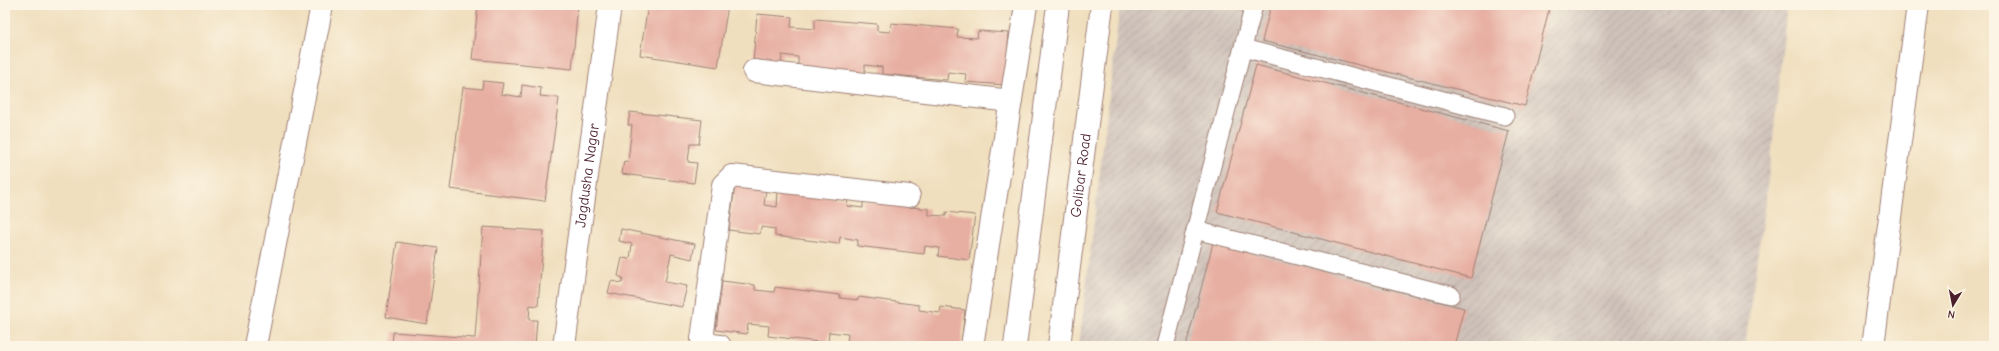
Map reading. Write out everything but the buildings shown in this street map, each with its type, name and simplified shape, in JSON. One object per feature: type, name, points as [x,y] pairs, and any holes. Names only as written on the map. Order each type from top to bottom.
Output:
[{"type":"street","points":[[255,346],[322,5]]},
{"type":"street","name":"Jagdusha Nagar","points":[[564,346],[610,5]]},
{"type":"street","points":[[972,346],[1026,5]]},
{"type":"street","points":[[1014,346],[1058,5]]},
{"type":"street","name":"Golibar Road","points":[[1059,346],[1102,5]]},
{"type":"street","points":[[1873,346],[1918,5]]},
{"type":"street","points":[[754,72],[1011,101]]},
{"type":"street","points":[[720,346],[712,345],[702,339],[723,185],[732,176],[909,196]]},
{"type":"lane","points":[[1165,346],[1254,5]]},
{"type":"lane","points":[[1243,48],[1505,116]]},
{"type":"lane","points":[[1196,230],[1451,295]]},
{"type":"shaded area","points":[[1120,5],[1787,5],[1771,158],[1745,346],[1079,346]]}]
